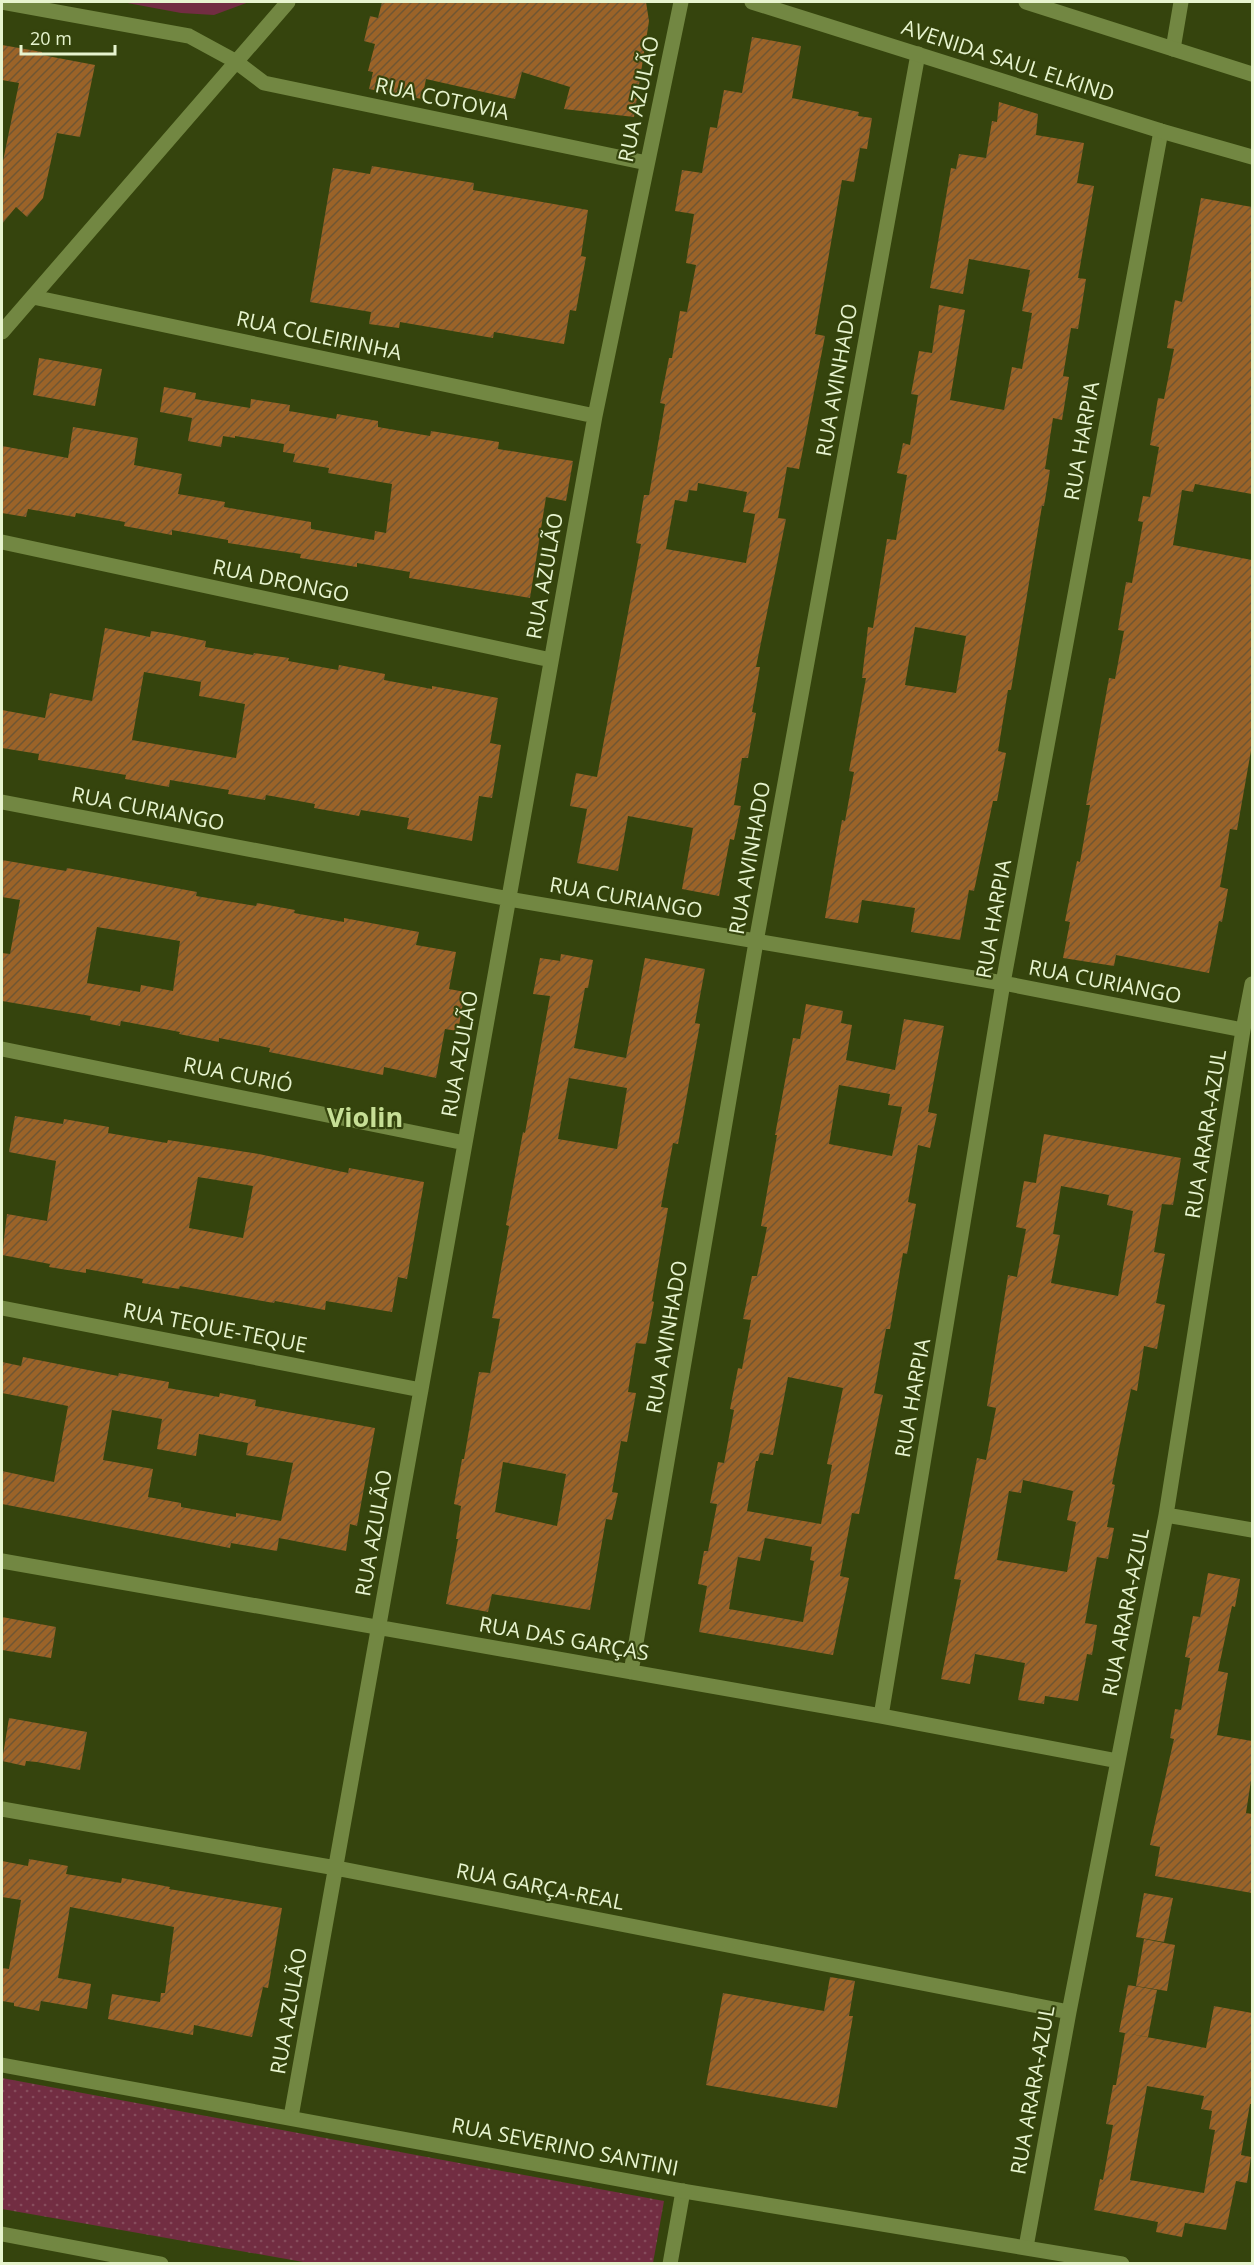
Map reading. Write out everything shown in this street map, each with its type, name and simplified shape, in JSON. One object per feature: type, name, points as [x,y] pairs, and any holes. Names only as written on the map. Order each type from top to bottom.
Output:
[{"type":"street","name":"RUA COTOVIA","points":[[2,2],[189,36],[235,61],[264,83],[647,163]]},
{"type":"street","points":[[2,332],[288,2]]},
{"type":"street","name":"RUA AZULÃO","points":[[291,2117],[596,416],[681,2]]},
{"type":"street","name":"AVENIDA SAUL ELKIND","points":[[752,2],[1161,131],[1252,157]]},
{"type":"street","points":[[1026,2],[1252,74]]},
{"type":"street","points":[[1173,49],[1181,2]]},
{"type":"street","name":"RUA AVINHADO","points":[[631,1672],[756,942],[918,54]]},
{"type":"street","name":"RUA HARPIA","points":[[881,1716],[1003,983],[1161,131]]},
{"type":"street","name":"RUA COLEIRINHA","points":[[33,297],[596,416]]},
{"type":"street","name":"RUA DRONGO","points":[[2,542],[552,660]]},
{"type":"street","name":"RUA CURIANGO","points":[[2,802],[509,899],[1003,983],[1243,1030]]},
{"type":"street","name":"RUA ARARA-AZUL","points":[[1026,2247],[1069,2012],[1166,1515],[1252,984]]},
{"type":"street","name":"RUA CURIÓ","points":[[2,1049],[465,1143]]},
{"type":"street","name":"RUA TEQUE-TEQUE","points":[[2,1308],[421,1390]]},
{"type":"street","points":[[1166,1515],[1252,1530]]},
{"type":"street","name":"RUA DAS GARÇAS","points":[[2,1562],[881,1716],[1118,1761]]},
{"type":"street","name":"RUA GARÇA-REAL","points":[[2,1809],[336,1868],[1069,2012]]},
{"type":"street","name":"RUA SEVERINO SANTINI","points":[[2,2065],[683,2191],[1122,2264]]},
{"type":"street","points":[[670,2264],[683,2191]]},
{"type":"street","points":[[2,2234],[160,2264]]},
{"type":"shaded area","points":[[122,2],[249,2],[214,15],[181,13]]},
{"type":"shaded area","points":[[2,2078],[664,2201],[653,2263],[309,2263],[2,2209]]},
{"type":"building","points":[[382,2],[646,2],[649,21],[634,117],[564,109],[570,87],[522,72],[515,99],[426,79],[422,99],[369,89],[373,72],[368,71],[375,44],[364,41],[370,16],[378,18]]},
{"type":"building","points":[[752,37],[801,46],[792,98],[859,112],[858,116],[872,118],[867,149],[860,148],[854,182],[842,180],[815,334],[825,336],[799,469],[787,467],[778,518],[786,519],[756,667],[760,667],[752,712],[756,713],[748,758],[742,758],[734,805],[741,806],[734,840],[730,839],[719,896],[682,889],[693,828],[628,816],[618,871],[577,863],[587,809],[570,806],[576,773],[597,777],[641,544],[636,543],[644,495],[649,495],[665,404],[660,403],[669,358],[672,358],[680,311],[687,312],[696,265],[686,263],[694,214],[675,211],[682,170],[702,173],[710,127],[717,128],[724,90],[742,93]],"holes":[[[698,483],[747,492],[743,512],[755,514],[746,563],[666,549],[675,500],[687,502],[689,490],[697,491]]]},
{"type":"building","points":[[2,45],[95,65],[80,137],[57,133],[43,198],[27,217],[16,207],[2,224],[2,166],[19,83],[2,80]]},
{"type":"building","points":[[999,102],[1038,114],[1036,135],[1084,143],[1077,183],[1094,186],[1078,278],[1086,279],[1078,329],[1071,328],[1063,376],[1069,377],[1062,420],[1053,418],[1045,469],[1050,470],[998,751],[1006,753],[997,801],[993,801],[974,891],[969,890],[960,940],[911,932],[915,908],[862,900],[858,923],[825,918],[842,820],[845,821],[854,772],[849,771],[866,678],[862,678],[868,627],[873,628],[887,539],[896,540],[907,475],[897,473],[903,443],[910,445],[918,395],[911,394],[919,351],[932,353],[939,305],[965,310],[950,400],[1004,410],[1012,367],[1022,369],[1032,313],[1022,311],[1030,270],[969,259],[963,294],[930,288],[951,168],[956,169],[959,154],[986,158],[992,121],[997,122]],"holes":[[[915,627],[966,636],[956,693],[905,685]]]},
{"type":"building","points":[[372,166],[474,183],[473,190],[588,210],[581,256],[586,257],[576,311],[570,310],[564,344],[494,332],[493,338],[400,322],[399,328],[369,324],[371,312],[310,302],[333,168],[370,174]]},
{"type":"building","points":[[1201,198],[1252,207],[1252,494],[1195,484],[1193,492],[1182,490],[1173,545],[1252,560],[1252,745],[1237,830],[1230,829],[1220,887],[1228,889],[1209,973],[1116,955],[1114,966],[1063,958],[1070,922],[1065,921],[1077,861],[1080,862],[1090,805],[1086,805],[1109,678],[1115,679],[1124,631],[1118,630],[1126,582],[1132,583],[1143,522],[1138,521],[1143,496],[1150,497],[1159,447],[1150,445],[1158,398],[1164,399],[1174,349],[1167,348],[1175,300],[1182,302]]},
{"type":"building","points":[[39,358],[102,369],[95,406],[33,395]]},
{"type":"building","points":[[164,387],[196,393],[195,399],[250,408],[251,399],[290,405],[289,411],[336,419],[337,414],[378,421],[378,427],[430,436],[431,431],[499,442],[498,449],[573,461],[566,501],[546,497],[530,598],[409,578],[410,572],[357,563],[357,567],[300,558],[301,554],[228,543],[228,540],[172,530],[172,535],[124,526],[125,522],[76,513],[75,517],[28,509],[26,517],[2,513],[2,446],[68,458],[73,427],[138,438],[134,465],[182,474],[178,494],[225,502],[224,507],[311,522],[311,529],[374,540],[375,531],[386,533],[392,484],[328,473],[329,468],[293,462],[295,454],[283,452],[284,444],[235,436],[235,438],[223,436],[221,447],[188,441],[192,418],[160,412]]},
{"type":"building","points":[[105,628],[150,637],[151,631],[171,634],[206,641],[205,647],[289,658],[288,661],[338,670],[339,665],[385,674],[384,680],[498,698],[490,743],[501,745],[492,798],[479,796],[472,841],[407,829],[409,818],[361,810],[359,816],[314,808],[315,804],[266,795],[265,800],[228,794],[229,790],[170,780],[169,787],[125,779],[126,775],[38,760],[39,754],[2,748],[2,710],[45,718],[50,693],[92,701]],"holes":[[[144,672],[201,682],[199,696],[245,704],[236,758],[132,740]]]},
{"type":"building","points":[[2,860],[66,871],[67,868],[197,892],[196,896],[256,906],[257,903],[295,910],[294,913],[344,922],[344,918],[419,932],[416,945],[456,952],[449,989],[465,992],[458,1031],[445,1029],[436,1078],[384,1067],[383,1075],[269,1052],[270,1048],[219,1038],[219,1042],[121,1021],[120,1026],[90,1020],[91,1016],[2,1001],[2,953],[10,954],[20,900],[2,897]],"holes":[[[97,927],[180,941],[173,991],[141,985],[140,992],[87,983]]]},
{"type":"building","points":[[561,954],[593,960],[588,988],[585,988],[574,1048],[626,1058],[645,958],[705,969],[695,1023],[700,1024],[678,1144],[673,1143],[661,1207],[668,1208],[652,1301],[654,1302],[646,1344],[636,1343],[628,1392],[636,1393],[627,1442],[621,1441],[612,1492],[618,1493],[612,1520],[606,1519],[590,1610],[492,1594],[488,1612],[446,1604],[458,1539],[456,1539],[461,1506],[454,1504],[479,1372],[490,1373],[500,1319],[492,1318],[509,1226],[506,1225],[550,996],[533,994],[540,958],[560,961]],"holes":[[[569,1078],[627,1088],[617,1149],[558,1139]],[[503,1462],[566,1474],[557,1526],[495,1512]]]},
{"type":"building","points":[[806,1004],[843,1011],[841,1023],[852,1025],[846,1060],[895,1070],[904,1019],[944,1026],[928,1112],[937,1114],[930,1148],[918,1145],[908,1202],[916,1204],[907,1254],[903,1253],[890,1329],[886,1329],[874,1393],[883,1395],[859,1514],[852,1513],[840,1576],[849,1578],[833,1655],[699,1632],[707,1586],[698,1584],[704,1551],[708,1551],[717,1504],[710,1503],[718,1462],[724,1463],[734,1410],[730,1409],[738,1368],[742,1369],[751,1320],[743,1319],[752,1276],[757,1276],[767,1227],[761,1226],[793,1038],[800,1039]],"holes":[[[839,1085],[890,1094],[888,1105],[902,1107],[892,1156],[829,1144]],[[788,1377],[843,1388],[827,1464],[832,1465],[821,1524],[747,1511],[756,1461],[760,1453],[773,1455]],[[765,1538],[812,1547],[810,1560],[814,1561],[803,1622],[729,1609],[738,1557],[760,1561]]]},
{"type":"building","points":[[15,1116],[63,1124],[64,1119],[109,1127],[108,1133],[259,1154],[348,1173],[349,1168],[424,1182],[407,1279],[398,1277],[392,1312],[326,1301],[325,1310],[180,1286],[179,1289],[142,1283],[143,1279],[86,1269],[86,1273],[49,1267],[50,1264],[2,1255],[7,1214],[47,1221],[56,1161],[9,1152]],"holes":[[[198,1177],[253,1186],[243,1238],[189,1228]]]},
{"type":"building","points":[[1044,1134],[1181,1158],[1173,1205],[1162,1204],[1154,1252],[1165,1254],[1156,1303],[1165,1305],[1157,1349],[1144,1346],[1137,1391],[1131,1389],[1112,1484],[1115,1485],[1107,1527],[1114,1528],[1108,1559],[1097,1557],[1085,1623],[1097,1625],[1092,1655],[1087,1654],[1078,1701],[1045,1696],[1044,1704],[1018,1700],[1025,1663],[975,1654],[970,1684],[941,1679],[961,1580],[954,1579],[977,1458],[986,1460],[996,1408],[987,1406],[1008,1275],[1017,1277],[1026,1229],[1016,1227],[1024,1181],[1036,1183]],"holes":[[[1061,1186],[1109,1195],[1107,1205],[1133,1211],[1118,1296],[1051,1283],[1060,1235],[1053,1234]],[[1023,1480],[1073,1491],[1067,1520],[1076,1522],[1067,1572],[997,1560],[1009,1491],[1021,1493]]]},
{"type":"building","points":[[23,1357],[118,1376],[119,1373],[169,1382],[168,1388],[219,1397],[220,1393],[256,1400],[255,1406],[375,1428],[357,1526],[350,1524],[346,1551],[279,1538],[277,1551],[231,1543],[230,1548],[2,1504],[2,1471],[54,1482],[68,1406],[2,1393],[2,1362],[21,1366]],"holes":[[[112,1410],[162,1419],[157,1449],[196,1456],[199,1434],[248,1443],[246,1455],[293,1463],[281,1521],[236,1513],[236,1517],[181,1507],[181,1503],[148,1497],[153,1469],[103,1460]]]},
{"type":"building","points":[[1208,1573],[1240,1579],[1218,1671],[1228,1673],[1217,1735],[1252,1741],[1252,1774],[1246,1813],[1252,1814],[1252,1893],[1155,1876],[1160,1847],[1150,1845],[1174,1739],[1170,1738],[1175,1709],[1181,1710],[1190,1658],[1185,1657],[1193,1616],[1200,1617]]},
{"type":"building","points":[[2,1617],[56,1627],[51,1658],[2,1650]]},
{"type":"building","points":[[9,1718],[87,1732],[80,1770],[37,1762],[26,1761],[25,1766],[2,1761]]},
{"type":"building","points":[[29,1859],[68,1866],[66,1874],[121,1883],[122,1878],[170,1887],[169,1889],[282,1908],[268,1988],[263,1987],[252,2037],[194,2025],[193,2035],[108,2019],[112,1994],[160,2002],[161,1993],[165,1993],[174,1927],[70,1907],[58,1978],[91,1984],[87,2009],[41,2001],[39,2011],[2,2001],[2,1968],[9,1969],[21,1900],[2,1897],[2,1861],[28,1866]]},
{"type":"building","points":[[1144,1893],[1173,1898],[1164,1942],[1136,1937]]},
{"type":"building","points":[[1144,1939],[1175,1945],[1167,1991],[1136,1986]]},
{"type":"building","points":[[830,1977],[855,1981],[849,2016],[853,2016],[837,2108],[706,2085],[723,1993],[824,2011]]},
{"type":"building","points":[[1128,1985],[1157,1990],[1148,2037],[1119,2032]]},
{"type":"building","points":[[1214,2006],[1252,2013],[1252,2104],[1250,2104],[1241,2155],[1251,2157],[1247,2183],[1236,2181],[1226,2230],[1185,2223],[1182,2237],[1156,2232],[1158,2222],[1094,2210],[1100,2179],[1103,2180],[1113,2125],[1106,2124],[1113,2085],[1116,2085],[1125,2033],[1206,2048]],"holes":[[[1147,2086],[1204,2096],[1201,2109],[1212,2111],[1209,2129],[1215,2130],[1204,2193],[1130,2180]]]},
{"type":"district","name":"Violin","points":[[365,1118]]}]
